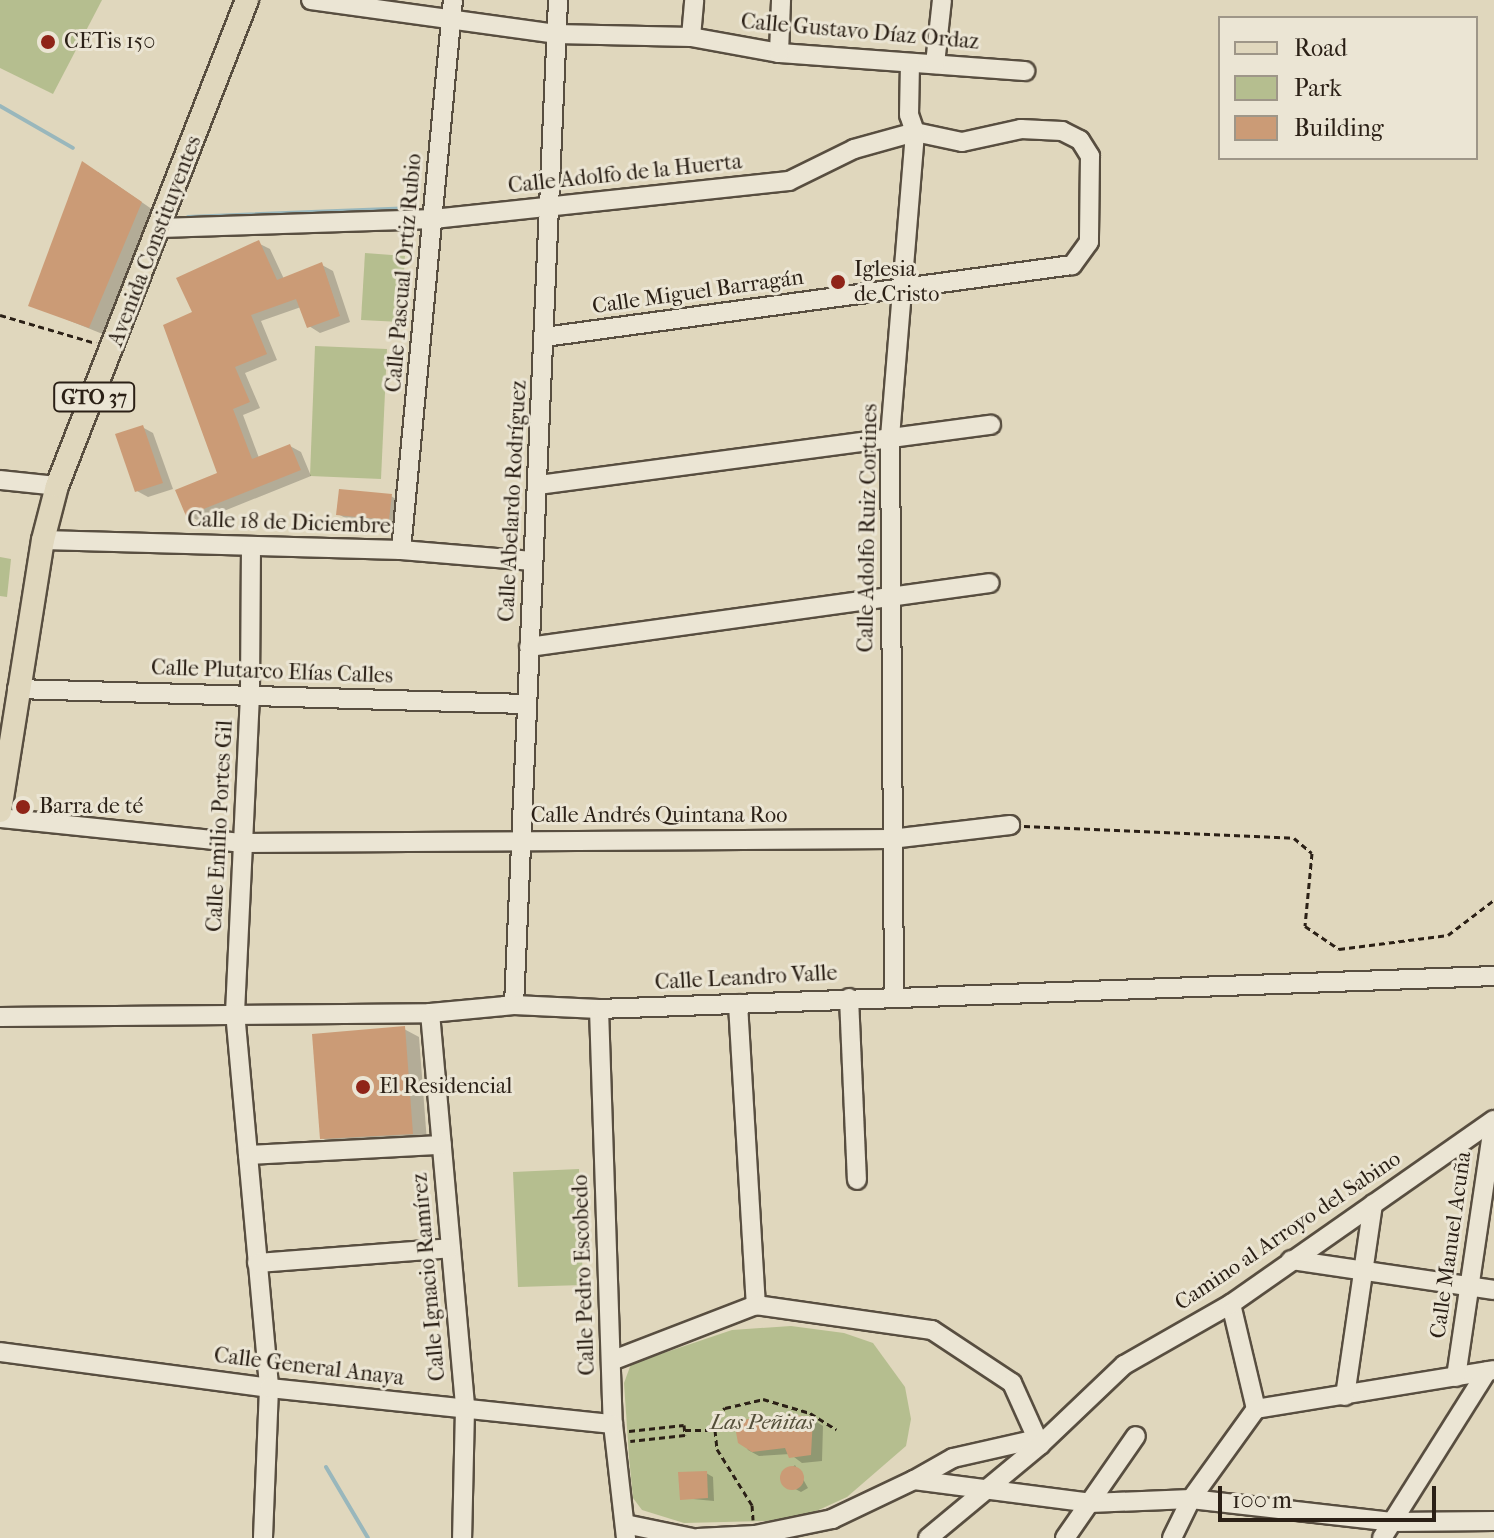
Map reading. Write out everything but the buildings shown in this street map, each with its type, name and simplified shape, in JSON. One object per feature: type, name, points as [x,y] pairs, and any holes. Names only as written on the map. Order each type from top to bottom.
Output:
[{"type":"main road","name":"Avenida Constituyentes","points":[[0,811],[43,540],[57,486],[162,228],[247,0]]},
{"type":"street","name":"Calle Gustavo Díaz Ordaz","points":[[311,0],[452,10],[556,34],[691,37],[779,53],[1025,71]]},
{"type":"street","name":"Calle Abelardo Rodríguez","points":[[514,1005],[558,0]]},
{"type":"street","points":[[691,37],[694,0]]},
{"type":"street","points":[[779,53],[781,0]]},
{"type":"street","points":[[935,64],[942,0]]},
{"type":"street","name":"Calle Pascual Ortiz Rubio","points":[[401,550],[452,10]]},
{"type":"street","name":"Calle Adolfo Ruiz Cortines","points":[[894,996],[888,595],[890,437],[906,288],[915,132],[909,115],[910,63]]},
{"type":"street","name":"Calle Adolfo de la Huerta","points":[[162,228],[433,219],[789,181],[854,149],[915,132],[962,142],[1021,129],[1062,131],[1080,140]]},
{"type":"street","name":"Calle Miguel Barragán","points":[[544,337],[1072,265],[1089,242],[1090,156],[1080,140]]},
{"type":"street","points":[[539,485],[991,425]]},
{"type":"street","points":[[0,480],[57,486]]},
{"type":"street","name":"Calle 18 de Diciembre","points":[[43,540],[401,550],[533,561]]},
{"type":"street","name":"Calle Emilio Portes Gil","points":[[251,546],[250,695],[235,1012],[269,1388],[263,1538]]},
{"type":"street","points":[[529,647],[990,583]]},
{"type":"street","name":"Calle Plutarco Elías Calles","points":[[17,689],[525,704]]},
{"type":"street","name":"Calle Andrés Quintana Roo","points":[[0,818],[242,843],[891,839],[1010,825]]},
{"type":"street","name":"Calle Leandro Valle","points":[[0,1017],[235,1012],[430,1013],[514,1005],[599,1009],[1494,976]]},
{"type":"street","points":[[849,998],[857,1180]]},
{"type":"street","points":[[738,1004],[756,1305]]},
{"type":"street","name":"Calle Pedro Escobedo","points":[[599,1009],[611,1361],[626,1531]]},
{"type":"street","name":"Calle Ignacio Ramírez","points":[[430,1013],[465,1409],[462,1538]]},
{"type":"street","name":"Camino al Arroyo del Sabino","points":[[928,1538],[988,1490],[1124,1365],[1231,1304],[1494,1120]]},
{"type":"street","name":"Calle Manuel Acuña","points":[[1456,1377],[1494,1120]]},
{"type":"street","points":[[248,1155],[442,1145]]},
{"type":"street","points":[[1345,1396],[1373,1204]]},
{"type":"street","points":[[257,1263],[450,1248]]},
{"type":"street","points":[[1291,1260],[1494,1290]]},
{"type":"street","points":[[1231,1304],[1256,1409]]},
{"type":"street","points":[[611,1361],[756,1305],[932,1330],[1012,1383],[1038,1442],[953,1458],[832,1519],[755,1537],[698,1538]]},
{"type":"street","name":"Calle General Anaya","points":[[0,1352],[269,1388],[619,1428]]},
{"type":"street","points":[[1172,1538],[1191,1499],[1256,1409],[1491,1370]]},
{"type":"street","points":[[1387,1530],[1491,1370]]},
{"type":"street","points":[[1065,1538],[1136,1436]]},
{"type":"street","points":[[914,1480],[1090,1503],[1191,1499],[1387,1530],[1494,1521]]},
{"type":"street","points":[[626,1531],[692,1538]]},
{"type":"path","points":[[0,315],[114,348]]},
{"type":"path","points":[[1010,825],[1294,838],[1312,853],[1305,926],[1339,949],[1448,935],[1494,900]]},
{"type":"path","points":[[755,1537],[752,1505],[717,1449],[716,1416],[725,1408],[763,1399],[810,1413],[836,1429]]},
{"type":"path","points":[[619,1428],[684,1425],[685,1435],[627,1441]]},
{"type":"path","points":[[685,1430],[715,1430]]},
{"type":"green space","name":"CETis 150","points":[[0,0],[102,0],[53,94],[0,68]]},
{"type":"green space","points":[[365,253],[405,256],[401,322],[361,320]]},
{"type":"green space","points":[[315,346],[387,349],[381,479],[310,476]]},
{"type":"green space","points":[[0,557],[11,559],[7,597],[0,596]]},
{"type":"green space","points":[[579,1169],[583,1285],[518,1287],[513,1172]]},
{"type":"green space","name":"Las Peñitas","points":[[791,1326],[844,1333],[873,1343],[905,1387],[911,1419],[906,1446],[847,1497],[812,1513],[767,1521],[684,1523],[642,1510],[633,1498],[629,1457],[624,1383],[631,1364],[732,1330]]},
{"type":"waterway","points":[[0,106],[73,148]]},
{"type":"waterway","points":[[188,217],[408,208]]},
{"type":"waterway","points":[[326,1467],[368,1538]]},
{"type":"place","name":"CETis 150","points":[[48,42]]},
{"type":"place","name":"Iglesia de Cristo","points":[[838,282]]},
{"type":"place","name":"Barra de té","points":[[23,807]]},
{"type":"place","name":"El Residencial","points":[[363,1087]]}]
